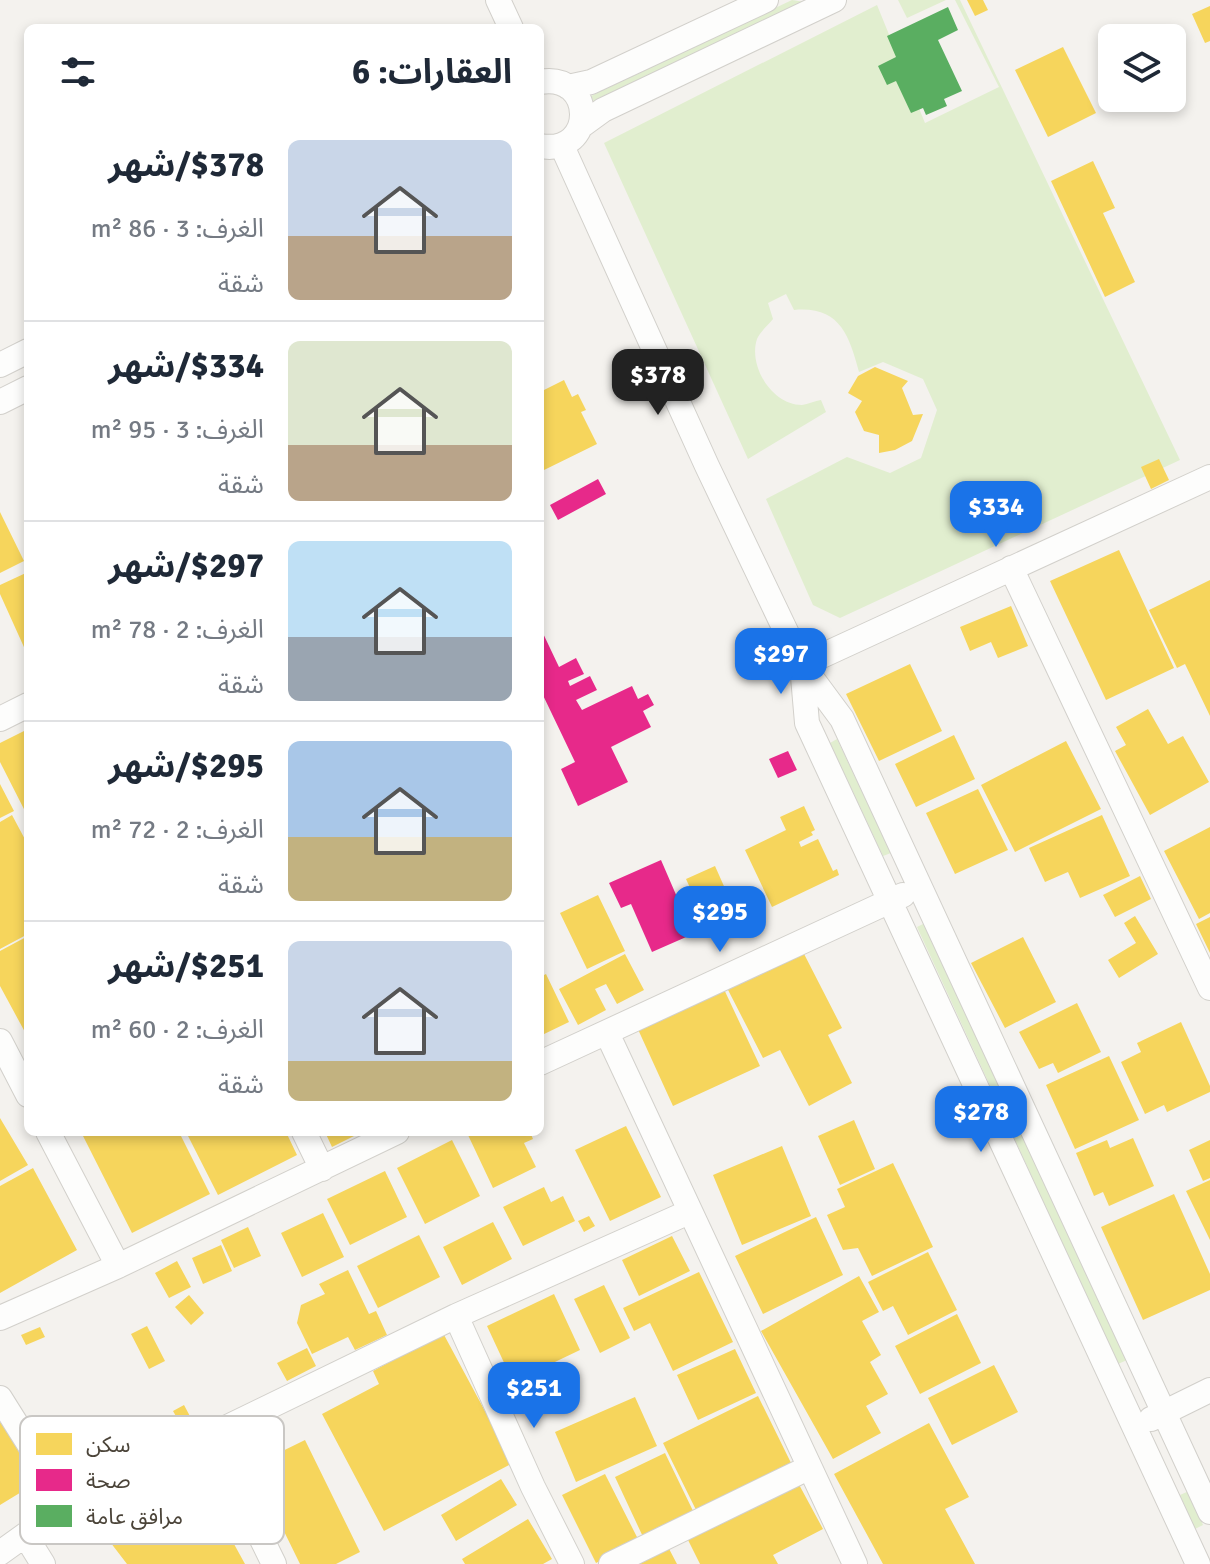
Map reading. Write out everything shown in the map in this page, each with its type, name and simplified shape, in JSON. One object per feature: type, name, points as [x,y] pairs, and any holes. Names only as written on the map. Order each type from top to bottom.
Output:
[{"type":"street","points":[[498,0],[509,24]]},
{"type":"street","points":[[568,87],[591,82],[766,0]]},
{"type":"street","points":[[834,0],[603,110],[581,126],[570,141],[551,146],[802,665],[842,719],[1210,1512]]},
{"type":"street","points":[[544,82],[553,81],[575,92],[582,108],[581,126]]},
{"type":"street","points":[[0,365],[24,353]]},
{"type":"street","points":[[0,402],[24,390]]},
{"type":"street","points":[[802,665],[1210,477]]},
{"type":"street","points":[[1011,568],[1210,988]]},
{"type":"street","points":[[802,665],[807,723],[1198,1564]]},
{"type":"street","points":[[0,719],[24,707]]},
{"type":"street","points":[[544,1061],[919,886]]},
{"type":"street","points":[[607,1033],[855,1564]]},
{"type":"street","points":[[0,1041],[24,1087]]},
{"type":"street","points":[[50,1136],[118,1266]]},
{"type":"street","points":[[306,1136],[322,1169]]},
{"type":"street","points":[[0,1318],[118,1266],[389,1136]]},
{"type":"street","points":[[252,1416],[456,1316],[689,1212]]},
{"type":"street","points":[[456,1316],[533,1487],[572,1564]]},
{"type":"street","points":[[1135,1427],[1210,1390]]},
{"type":"street","points":[[0,1398],[20,1430]]},
{"type":"street","points":[[611,1564],[808,1468]]},
{"type":"street","points":[[0,1553],[20,1539]]},
{"type":"street","points":[[31,1544],[43,1564]]},
{"type":"street","points":[[264,1544],[274,1564]]},
{"type":"green space","points":[[792,0],[805,2],[594,102],[591,96]]},
{"type":"green space","points":[[898,0],[946,0],[907,18]]},
{"type":"green space","points":[[955,0],[960,0],[1180,460],[840,618],[813,605],[766,499],[847,457],[890,473],[921,458],[937,410],[923,379],[883,362],[859,372],[840,325],[822,313],[794,310],[786,294],[768,303],[773,319],[757,339],[755,350],[759,372],[781,398],[802,405],[821,400],[826,412],[748,459],[604,143],[877,5],[925,123],[999,87]]},
{"type":"green space","points":[[837,739],[891,853],[883,856],[830,743]]},
{"type":"green space","points":[[925,923],[1127,1360],[1118,1364],[917,927]]},
{"type":"green space","points":[[1189,1491],[1203,1525],[1195,1529],[1180,1495]]},
{"type":"building: سكن","points":[[967,0],[983,0],[988,10],[975,16]]},
{"type":"building: سكن","points":[[1210,6],[1210,41],[1205,43],[1192,14]]},
{"type":"building: سكن","points":[[1063,47],[1096,113],[1048,137],[1015,70]]},
{"type":"building: سكن","points":[[1093,161],[1115,208],[1103,213],[1135,282],[1105,297],[1051,181]]},
{"type":"building: سكن","points":[[875,367],[908,381],[902,388],[913,415],[923,414],[912,441],[895,450],[879,453],[879,435],[864,431],[855,412],[862,401],[848,393],[858,376]]},
{"type":"building: سكن","points":[[564,380],[572,397],[578,394],[586,410],[581,412],[597,444],[544,470],[544,390]]},
{"type":"building: سكن","points":[[1159,459],[1169,480],[1151,489],[1141,467]]},
{"type":"building: سكن","points":[[0,512],[24,561],[0,573]]},
{"type":"building: سكن","points":[[1119,550],[1174,668],[1106,700],[1050,581]]},
{"type":"building: سكن","points":[[24,574],[24,647],[0,594],[0,585]]},
{"type":"building: سكن","points":[[1210,580],[1210,716],[1185,664],[1177,668],[1149,610]]},
{"type":"building: سكن","points":[[1011,606],[1028,646],[998,658],[991,642],[970,651],[960,627]]},
{"type":"building: سكن","points":[[910,664],[942,731],[879,761],[846,694]]},
{"type":"building: سكن","points":[[1148,709],[1168,744],[1183,736],[1209,782],[1150,815],[1115,751],[1126,745],[1116,727]]},
{"type":"building: سكن","points":[[24,731],[24,809],[0,762],[0,743]]},
{"type":"building: سكن","points":[[954,735],[975,779],[916,807],[895,764]]},
{"type":"building: سكن","points":[[1066,741],[1101,809],[1015,852],[981,785]]},
{"type":"building: سكن","points":[[0,784],[14,811],[0,818]]},
{"type":"building: سكن","points":[[978,789],[1008,850],[955,874],[926,813]]},
{"type":"building: سكن","points":[[804,806],[815,830],[811,832],[813,835],[799,842],[801,847],[818,839],[833,871],[837,869],[839,875],[772,907],[745,850],[786,830],[780,817]]},
{"type":"building: سكن","points":[[12,815],[24,838],[24,936],[0,949],[0,822]]},
{"type":"building: سكن","points":[[1102,815],[1130,876],[1080,898],[1068,872],[1045,882],[1029,848]]},
{"type":"building: سكن","points":[[1210,827],[1210,913],[1199,919],[1164,851]]},
{"type":"building: سكن","points":[[715,866],[727,893],[743,886],[752,907],[743,911],[750,926],[724,938],[717,922],[700,930],[690,906],[697,903],[686,879]]},
{"type":"building: سكن","points":[[1140,876],[1151,899],[1115,917],[1103,895]]},
{"type":"building: سكن","points":[[598,895],[625,951],[587,969],[560,913]]},
{"type":"building: سكن","points":[[1135,916],[1158,954],[1119,978],[1108,960],[1136,943],[1124,923]]},
{"type":"building: سكن","points":[[1210,917],[1210,953],[1196,924]]},
{"type":"building: سكن","points":[[1023,937],[1056,1002],[1005,1028],[971,963]]},
{"type":"building: سكن","points":[[24,938],[24,1030],[0,986],[0,951]]},
{"type":"building: سكن","points":[[801,948],[842,1028],[828,1035],[852,1083],[809,1106],[780,1050],[763,1058],[726,986]]},
{"type":"building: سكن","points":[[625,954],[644,990],[617,1004],[606,984],[595,989],[606,1010],[578,1025],[559,989]]},
{"type":"building: سكن","points":[[544,975],[569,1022],[544,1034]]},
{"type":"building: سكن","points":[[722,985],[760,1066],[673,1106],[636,1025]]},
{"type":"building: سكن","points":[[1077,1003],[1101,1052],[1058,1073],[1053,1063],[1039,1069],[1019,1032]]},
{"type":"building: سكن","points":[[1181,1022],[1210,1092],[1167,1112],[1164,1105],[1145,1114],[1121,1062],[1141,1052],[1137,1043]]},
{"type":"building: سكن","points":[[1109,1056],[1139,1120],[1075,1149],[1046,1085]]},
{"type":"building: سكن","points":[[0,1118],[28,1165],[0,1181]]},
{"type":"building: سكن","points":[[854,1120],[875,1169],[840,1185],[818,1136]]},
{"type":"building: سكن","points":[[626,1126],[661,1197],[610,1221],[575,1150]]},
{"type":"building: سكن","points":[[83,1136],[181,1136],[210,1194],[132,1233]]},
{"type":"building: سكن","points":[[188,1136],[288,1136],[297,1155],[218,1195]]},
{"type":"building: سكن","points":[[327,1136],[354,1136],[332,1147]]},
{"type":"building: سكن","points":[[468,1136],[532,1136],[533,1139],[524,1143],[536,1167],[493,1188]]},
{"type":"building: سكن","points":[[1133,1138],[1154,1186],[1109,1206],[1103,1192],[1094,1196],[1076,1153],[1107,1140],[1110,1148]]},
{"type":"building: سكن","points":[[452,1140],[480,1196],[425,1224],[397,1168]]},
{"type":"building: سكن","points":[[1210,1140],[1210,1178],[1203,1181],[1189,1150]]},
{"type":"building: سكن","points":[[782,1146],[811,1216],[742,1245],[713,1175]]},
{"type":"building: سكن","points":[[893,1163],[933,1247],[872,1276],[858,1248],[843,1250],[827,1215],[845,1207],[837,1189]]},
{"type":"building: سكن","points":[[33,1168],[77,1250],[0,1293],[0,1186]]},
{"type":"building: سكن","points":[[385,1171],[407,1217],[350,1245],[327,1199]]},
{"type":"building: سكن","points":[[1210,1180],[1210,1240],[1186,1191]]},
{"type":"building: سكن","points":[[544,1187],[551,1202],[563,1196],[575,1221],[523,1246],[503,1207]]},
{"type":"building: سكن","points":[[1174,1194],[1210,1274],[1210,1290],[1143,1320],[1101,1227]]},
{"type":"building: سكن","points":[[323,1213],[344,1257],[302,1277],[281,1233]]},
{"type":"building: سكن","points":[[589,1216],[595,1226],[584,1232],[578,1221]]},
{"type":"building: سكن","points":[[816,1217],[843,1275],[763,1314],[735,1256]]},
{"type":"building: سكن","points":[[493,1222],[512,1259],[462,1285],[443,1247]]},
{"type":"building: سكن","points":[[248,1227],[261,1256],[234,1268],[221,1240]]},
{"type":"building: سكن","points":[[419,1235],[440,1277],[378,1308],[357,1266]]},
{"type":"building: سكن","points":[[672,1236],[690,1271],[639,1296],[622,1260]]},
{"type":"building: سكن","points":[[221,1245],[232,1271],[203,1284],[192,1258]]},
{"type":"building: سكن","points":[[928,1252],[957,1310],[908,1335],[893,1306],[883,1311],[868,1282]]},
{"type":"building: سكن","points":[[177,1261],[191,1287],[169,1298],[155,1273]]},
{"type":"building: سكن","points":[[348,1270],[369,1314],[376,1311],[387,1335],[355,1350],[348,1337],[312,1354],[297,1323],[301,1305],[325,1294],[319,1284]]},
{"type":"building: سكن","points":[[699,1272],[733,1342],[673,1371],[650,1323],[634,1331],[623,1308]]},
{"type":"building: سكن","points":[[859,1276],[879,1312],[862,1321],[881,1355],[870,1362],[888,1394],[866,1406],[881,1433],[833,1459],[761,1331]]},
{"type":"building: سكن","points":[[604,1285],[630,1338],[600,1353],[574,1299]]},
{"type":"building: سكن","points":[[554,1294],[580,1350],[513,1382],[487,1326]]},
{"type":"building: سكن","points":[[189,1295],[204,1313],[191,1325],[175,1307]]},
{"type":"building: سكن","points":[[957,1314],[981,1363],[920,1394],[895,1346]]},
{"type":"building: سكن","points":[[147,1326],[165,1361],[149,1369],[131,1334]]},
{"type":"building: سكن","points":[[40,1327],[45,1337],[26,1345],[21,1335]]},
{"type":"building: سكن","points":[[443,1333],[513,1463],[384,1531],[322,1414],[379,1384],[373,1371]]},
{"type":"building: سكن","points":[[307,1348],[316,1366],[287,1381],[277,1363]]},
{"type":"building: سكن","points":[[735,1349],[756,1393],[698,1420],[677,1375]]},
{"type":"building: سكن","points":[[994,1365],[1018,1412],[952,1445],[928,1398]]},
{"type":"building: سكن","points":[[758,1396],[793,1467],[698,1514],[663,1443]]},
{"type":"building: سكن","points":[[635,1397],[657,1446],[576,1482],[555,1432]]},
{"type":"building: سكن","points":[[184,1405],[190,1416],[176,1416],[173,1411]]},
{"type":"building: سكن","points":[[5,1420],[20,1445],[20,1493],[0,1505],[0,1423]]},
{"type":"building: سكن","points":[[929,1423],[969,1497],[945,1509],[975,1564],[883,1564],[834,1474]]},
{"type":"building: سكن","points":[[305,1440],[360,1552],[336,1564],[300,1564],[284,1531],[284,1450]]},
{"type":"building: سكن","points":[[665,1453],[695,1515],[644,1539],[615,1477]]},
{"type":"building: سكن","points":[[605,1474],[639,1541],[596,1563],[562,1495]]},
{"type":"building: سكن","points":[[501,1479],[517,1505],[456,1541],[441,1515]]},
{"type":"building: سكن","points":[[796,1479],[823,1529],[773,1555],[778,1564],[700,1564],[686,1536]]},
{"type":"building: سكن","points":[[528,1519],[552,1559],[543,1564],[465,1564],[462,1559]]},
{"type":"building: سكن","points":[[112,1544],[234,1544],[245,1564],[127,1564]]},
{"type":"building: سكن","points":[[667,1545],[677,1564],[630,1564]]},
{"type":"building: صحة","points":[[598,479],[606,494],[558,520],[550,505]]},
{"type":"building: صحة","points":[[544,635],[559,667],[576,658],[584,674],[568,681],[570,686],[590,676],[597,690],[576,700],[582,710],[632,686],[638,699],[648,694],[654,705],[643,711],[651,727],[611,747],[628,782],[578,806],[561,769],[575,762],[544,697]]},
{"type":"building: صحة","points":[[788,751],[797,770],[778,778],[769,759]]},
{"type":"building: صحة","points":[[661,860],[693,934],[652,952],[631,904],[621,908],[609,883]]},
{"type":"building: مرافق عامة","points":[[948,7],[958,30],[938,40],[962,91],[944,99],[947,106],[926,115],[923,108],[911,113],[896,81],[887,85],[878,66],[896,57],[887,36]]}]
